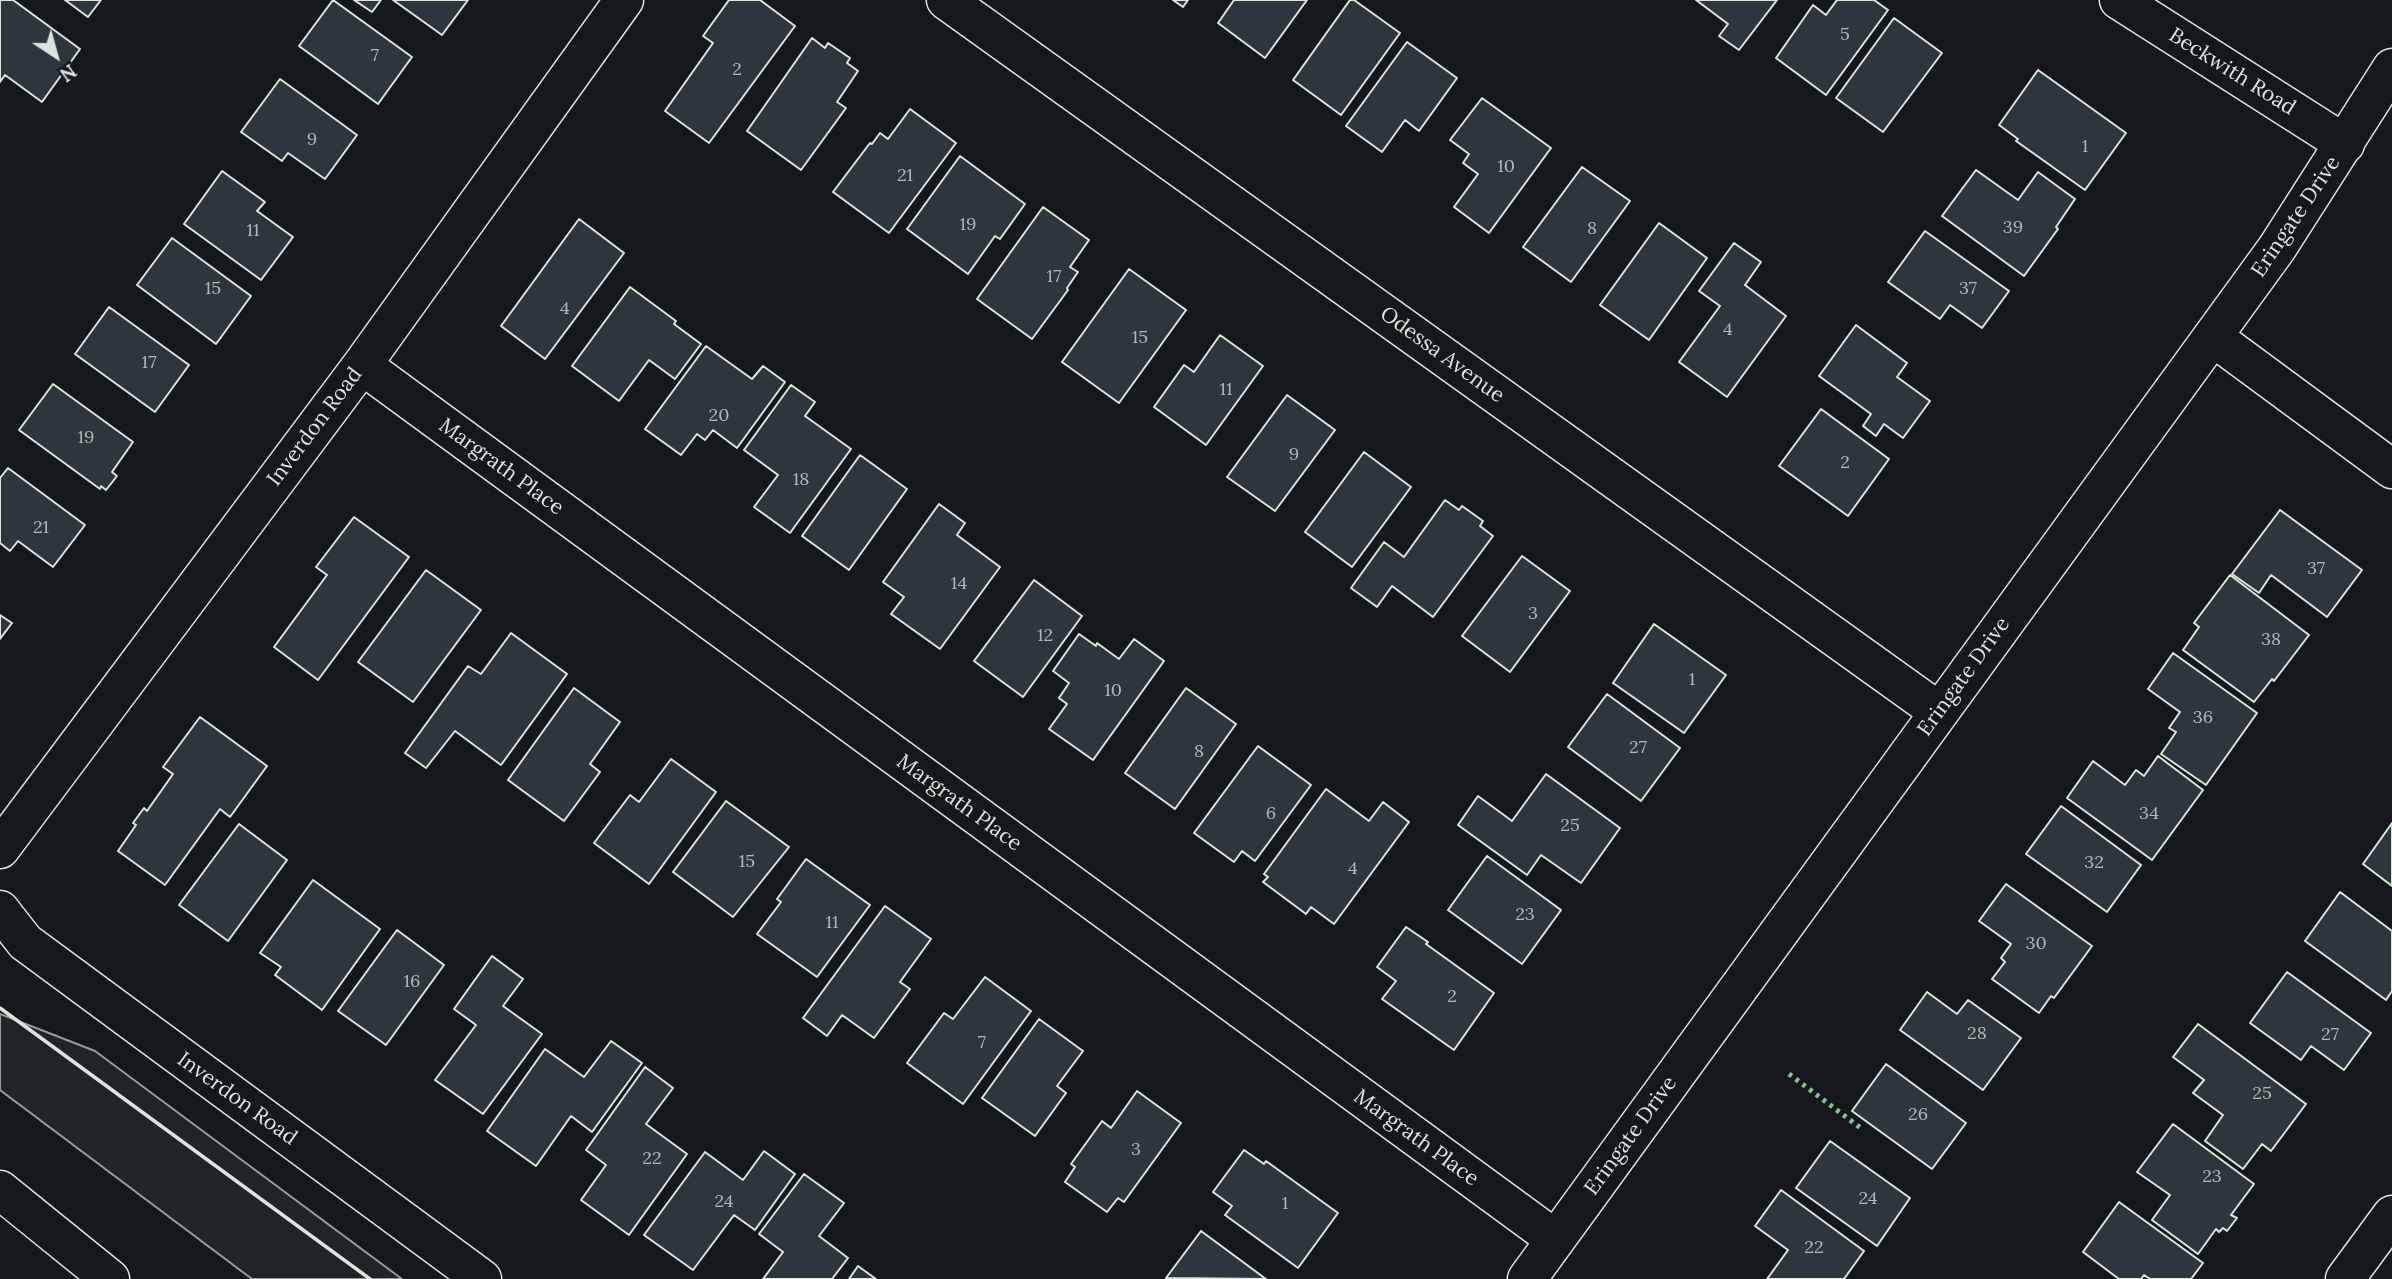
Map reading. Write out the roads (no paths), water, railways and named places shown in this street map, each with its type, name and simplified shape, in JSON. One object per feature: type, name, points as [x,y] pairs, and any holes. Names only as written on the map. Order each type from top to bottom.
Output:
[{"type":"main road","name":"Inverdon Road","points":[[0,849],[362,365],[624,0]]},
{"type":"main road","name":"Odessa Avenue","points":[[946,0],[1938,711]]},
{"type":"main road","name":"Beckwith Road","points":[[2119,0],[2345,144]]},
{"type":"main road","name":"Eringate Drive","points":[[1527,1279],[2277,248],[2392,68]]},
{"type":"main road","points":[[2213,337],[2392,469]]},
{"type":"main road","name":"Margrath Place","points":[[362,365],[1555,1240]]},
{"type":"main road","name":"Inverdon Road","points":[[0,911],[25,942],[482,1279]]},
{"type":"main road","points":[[0,1190],[107,1276]]},
{"type":"main road","points":[[2345,1279],[2392,1215]]}]
